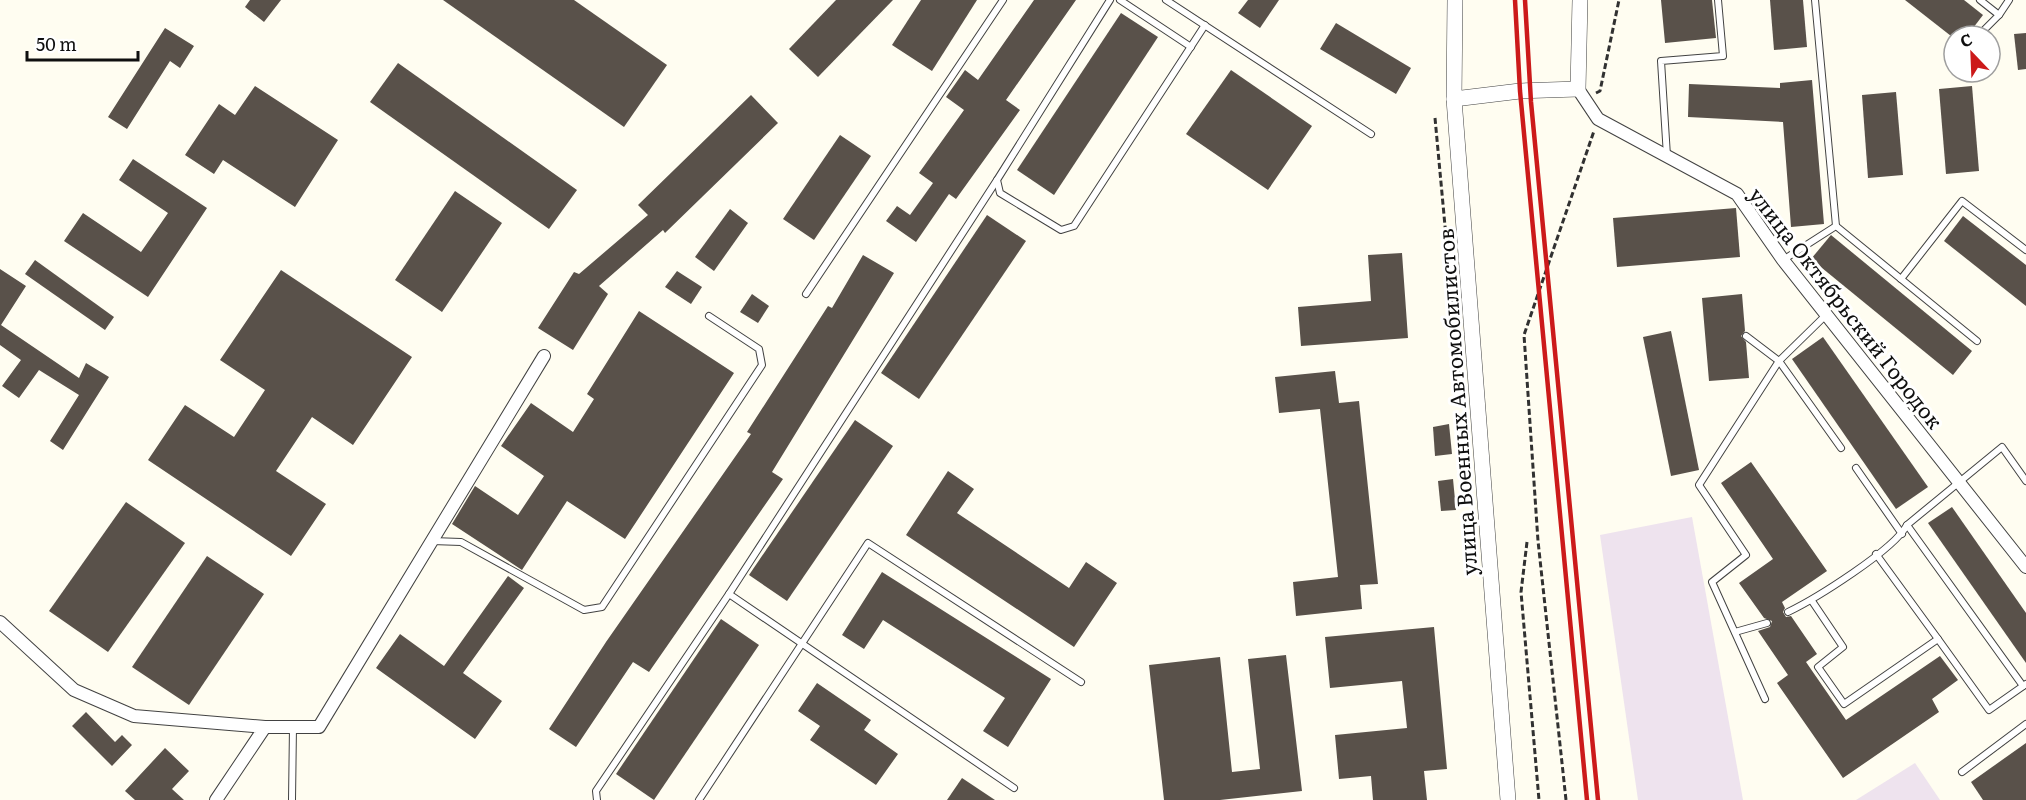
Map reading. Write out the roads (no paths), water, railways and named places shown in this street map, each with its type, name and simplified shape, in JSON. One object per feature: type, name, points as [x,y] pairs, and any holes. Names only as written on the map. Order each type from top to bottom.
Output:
[{"type":"street","name":"улица Военных Автомобилистов","points":[[1455,0],[1454,99],[1508,800]]},
{"type":"street","points":[[1454,99],[1520,91],[1581,94],[1580,0]]},
{"type":"street","name":"улица Октябрьский Городок","points":[[1581,94],[1598,119],[1737,194],[1783,260],[2026,567]]},
{"type":"street","points":[[0,622],[74,690],[134,716],[265,727],[319,728],[544,356]]},
{"type":"street","points":[[216,800],[265,727]]},
{"type":"lane","points":[[806,294],[1003,0]]},
{"type":"lane","points":[[597,800],[596,791],[729,594],[997,180],[1110,0]]},
{"type":"lane","points":[[1120,0],[1191,47]]},
{"type":"lane","points":[[1166,0],[1371,134]]},
{"type":"lane","points":[[1667,156],[1662,61],[1723,56],[1718,0]]},
{"type":"lane","points":[[1815,0],[1836,226],[1977,341]]},
{"type":"lane","points":[[1980,0],[1999,15]]},
{"type":"lane","points":[[1990,24],[2009,0]]},
{"type":"lane","points":[[997,180],[1000,193],[1061,230],[1074,226],[1205,25]]},
{"type":"lane","points":[[1901,279],[1962,201],[2026,250]]},
{"type":"lane","points":[[1783,260],[1836,226]]},
{"type":"lane","points":[[1766,699],[1712,582],[1746,555],[1699,485],[1779,361],[1826,315]]},
{"type":"lane","points":[[432,541],[461,542],[584,610],[602,607],[762,365],[759,349],[709,316]]},
{"type":"lane","points":[[1746,336],[1779,361],[1841,448]]},
{"type":"lane","points":[[1788,612],[1812,601],[1902,534],[1907,525],[2002,447],[2026,481]]},
{"type":"lane","points":[[1856,468],[1902,534]]},
{"type":"lane","points":[[1876,554],[1989,710],[2025,685],[1907,525]]},
{"type":"lane","points":[[699,800],[868,543],[1081,682]]},
{"type":"lane","points":[[729,594],[1014,788]]},
{"type":"lane","points":[[1812,601],[1843,647],[1818,668],[1844,704],[1938,639]]},
{"type":"lane","points":[[1735,632],[1767,623]]},
{"type":"lane","points":[[1962,772],[2026,724]]},
{"type":"lane","points":[[292,800],[293,727]]},
{"type":"railway","points":[[1515,0],[1520,91],[1587,800]]},
{"type":"railway","points":[[1525,0],[1531,102],[1598,800]]}]
